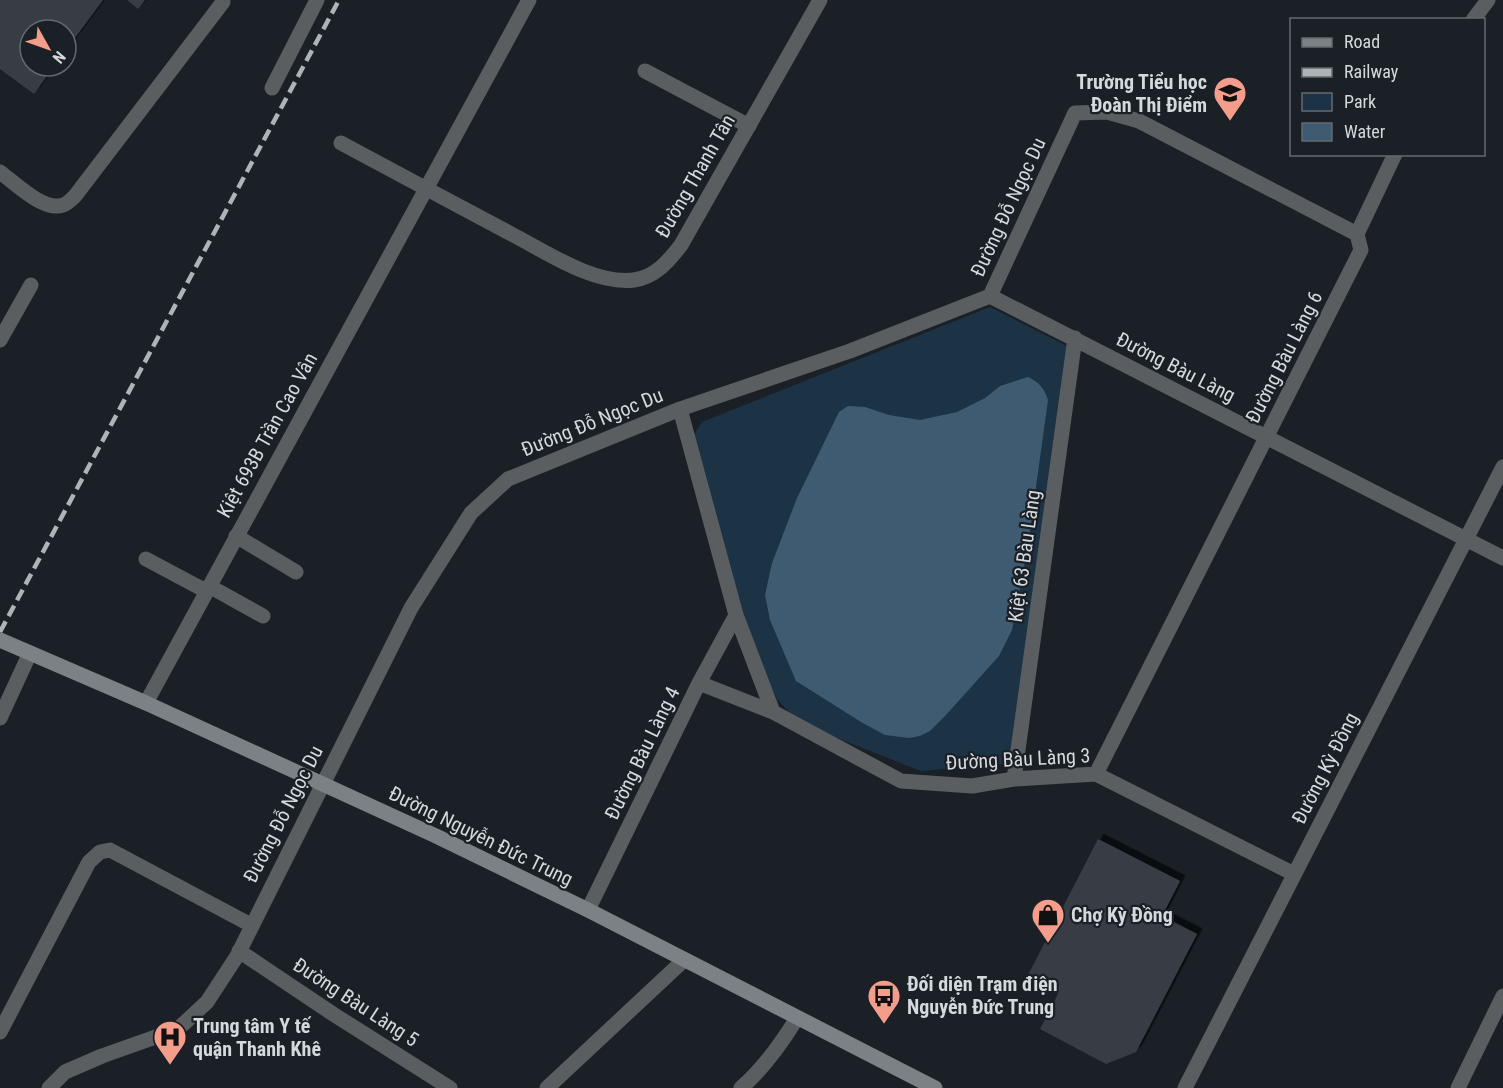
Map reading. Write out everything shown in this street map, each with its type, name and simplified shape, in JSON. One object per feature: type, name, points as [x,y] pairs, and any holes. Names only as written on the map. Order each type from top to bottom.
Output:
[{"type":"street","points":[[272,88],[317,0]]},
{"type":"street","name":"Kiệt 693B Trần Cao Vân","points":[[146,703],[529,0]]},
{"type":"street","name":"Đường Thanh Tân","points":[[341,143],[578,269],[616,281],[636,280],[654,273],[669,261],[681,245],[820,0]]},
{"type":"street","points":[[1474,18],[1488,0]]},
{"type":"street","points":[[0,172],[40,202],[51,206],[63,205],[75,196],[223,2]]},
{"type":"street","points":[[645,71],[748,126]]},
{"type":"street","name":"Đường Đỗ Ngọc Du","points":[[49,1088],[65,1072],[178,1029],[207,1002],[239,951],[411,608],[471,513],[508,479],[680,409],[850,351],[990,296],[1076,113],[1107,112],[1140,121],[1357,234]]},
{"type":"street","points":[[1357,234],[1394,156]]},
{"type":"street","name":"Đường Bàu Làng 6","points":[[1096,774],[1361,250],[1357,234]]},
{"type":"street","points":[[0,340],[31,285]]},
{"type":"street","name":"Đường Bàu Làng","points":[[990,296],[1503,558]]},
{"type":"street","name":"Kiệt 63 Bàu Làng","points":[[1014,779],[1075,338]]},
{"type":"street","points":[[680,409],[736,615],[773,712]]},
{"type":"street","name":"Đường Kỳ Đồng","points":[[1185,1088],[1503,467]]},
{"type":"street","points":[[236,536],[296,572]]},
{"type":"street","points":[[146,559],[263,616]]},
{"type":"street","name":"Đường Bàu Làng 4","points":[[588,910],[699,683],[736,615]]},
{"type":"street","name":"Đường Nguyễn Đức Trung","points":[[0,640],[146,703],[436,836],[588,910],[935,1088]]},
{"type":"street","points":[[0,718],[30,653]]},
{"type":"street","name":"Đường Bàu Làng 3","points":[[699,683],[773,712],[901,781],[972,786],[1014,779],[1096,774],[1294,874]]},
{"type":"street","points":[[0,1032],[89,862],[100,852],[110,850],[251,925]]},
{"type":"street","name":"Đường Bàu Làng 5","points":[[239,951],[450,1088]]},
{"type":"street","points":[[547,1088],[684,960]]},
{"type":"street","points":[[1458,1088],[1503,996]]},
{"type":"street","points":[[741,1088],[754,1077],[779,1047],[797,1018]]},
{"type":"green space","points":[[990,307],[1071,348],[1012,763],[921,771],[799,723],[777,699],[739,618],[694,435],[702,422]]},
{"type":"water","points":[[1028,377],[1041,386],[1048,400],[1028,545],[1012,630],[999,656],[930,731],[909,738],[885,735],[796,681],[770,620],[765,595],[772,563],[797,498],[839,412],[848,406],[865,407],[889,415],[920,420],[957,412],[985,398],[1000,386]]},
{"type":"building","points":[[0,0],[103,0],[78,34],[78,18],[18,18],[18,78],[45,78],[34,94],[0,69]]},
{"type":"building","points":[[127,0],[145,0],[138,9]]},
{"type":"building","points":[[1098,839],[1180,881],[1162,916],[1197,934],[1136,1052],[1106,1064],[1040,1029],[1058,994],[1027,977]]},
{"type":"railway","points":[[0,632],[339,0]]},
{"type":"place","name":"Trường Tiểu học Đoàn Thị Điểm","points":[[1230,122]]},
{"type":"place","name":"Chợ Kỳ Đồng","points":[[1048,944]]},
{"type":"place","name":"Đối diện Trạm điện Nguyễn Đức Trung","points":[[884,1025]]},
{"type":"place","name":"Trung tâm Y tế quận Thanh Khê","points":[[170,1066]]}]
